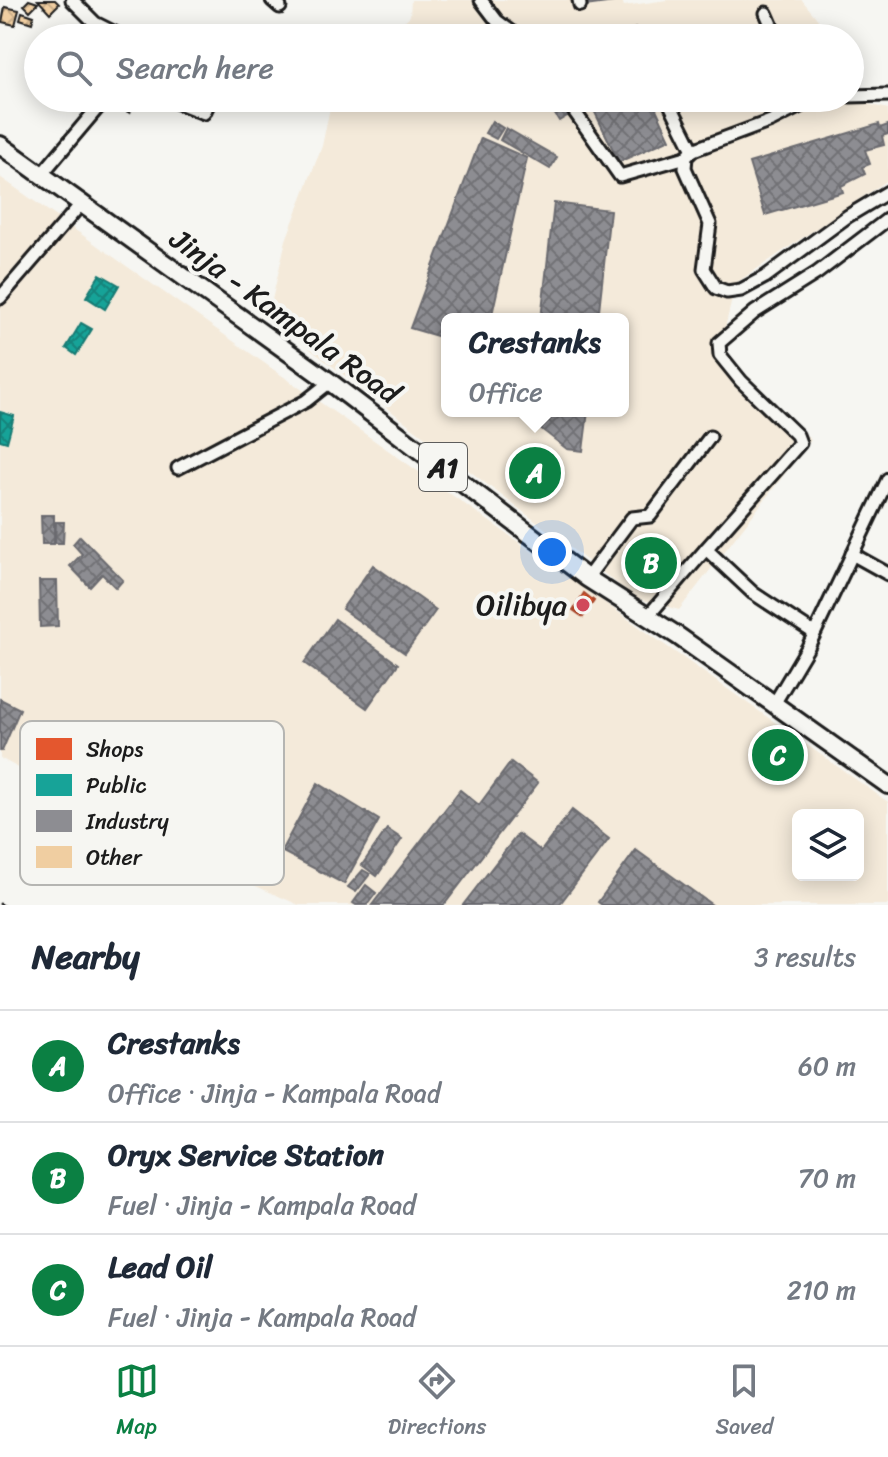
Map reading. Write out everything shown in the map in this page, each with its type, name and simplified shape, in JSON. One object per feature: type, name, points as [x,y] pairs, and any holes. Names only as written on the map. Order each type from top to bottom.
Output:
[{"type":"highway","name":"Jinja - Kampala Road","points":[[0,145],[330,382],[587,578],[648,616],[888,785]]},
{"type":"street","points":[[72,0],[97,24]]},
{"type":"street","points":[[481,0],[501,24]]},
{"type":"street","points":[[766,13],[771,24]]},
{"type":"street","points":[[864,96],[888,95]]},
{"type":"street","points":[[41,175],[94,112]]},
{"type":"street","points":[[575,112],[620,176],[689,154],[787,112]]},
{"type":"street","points":[[672,112],[689,154],[685,168],[710,224],[704,269],[716,288],[727,292],[741,290],[765,277],[848,216],[888,192]]},
{"type":"street","points":[[0,298],[81,204]]},
{"type":"street","points":[[648,616],[800,443],[797,435],[723,361],[718,349],[722,338],[888,219]]},
{"type":"street","points":[[178,468],[306,401],[330,382]]},
{"type":"street","points":[[587,578],[632,518],[650,516],[710,437]]},
{"type":"street","points":[[774,704],[814,633],[888,481]]},
{"type":"street","points":[[706,549],[753,593],[814,633]]},
{"type":"street","points":[[852,554],[888,574]]},
{"type":"shaded area","points":[[411,0],[622,0],[624,6],[667,0],[802,0],[822,24],[401,24],[410,16]]},
{"type":"shaded area","points":[[864,103],[888,109],[888,180],[736,283],[720,348],[811,440],[679,610],[636,598],[268,317],[286,240],[322,146],[329,112],[864,112]]},
{"type":"shaded area","points":[[0,177],[888,802],[888,905],[299,905],[254,885],[284,885],[284,721],[20,721],[20,769],[0,758]]},
{"type":"building: Shops","name":"Oilibya","points":[[584,593],[594,601],[583,617],[573,610]]},
{"type":"building: Public","points":[[100,274],[119,285],[105,309],[86,297]]},
{"type":"building: Public","points":[[81,323],[92,329],[76,355],[66,348]]},
{"type":"building: Public","points":[[0,412],[14,416],[7,442],[0,440]]},
{"type":"building: Industry","points":[[585,0],[615,0],[615,2],[586,6]]},
{"type":"building: Industry","points":[[554,112],[567,112],[569,115],[559,121]]},
{"type":"building: Industry","points":[[595,112],[657,112],[670,139],[619,162]]},
{"type":"building: Industry","points":[[492,121],[503,128],[496,139],[485,133]]},
{"type":"building: Industry","points":[[879,124],[880,128],[888,125],[888,134],[882,136],[884,145],[865,150],[870,164],[862,167],[865,174],[841,186],[843,192],[765,215],[749,163]]},
{"type":"building: Industry","points":[[506,128],[557,157],[550,169],[500,140]]},
{"type":"building: Industry","points":[[481,138],[527,158],[492,313],[441,313],[441,337],[410,328]]},
{"type":"building: Industry","points":[[554,203],[610,210],[599,313],[542,313]]},
{"type":"building: Industry","points":[[530,417],[587,417],[583,451],[567,449],[530,420]]},
{"type":"building: Industry","points":[[41,515],[54,515],[54,544],[42,544]]},
{"type":"building: Industry","points":[[56,522],[64,522],[63,543],[55,543]]},
{"type":"building: Industry","points":[[80,536],[123,580],[116,588],[102,574],[90,587],[70,566],[82,554],[73,544]]},
{"type":"building: Industry","points":[[373,565],[436,610],[405,653],[342,609]]},
{"type":"building: Industry","points":[[39,581],[57,581],[58,626],[40,627]]},
{"type":"building: Industry","points":[[335,619],[398,664],[367,708],[304,663]]},
{"type":"building: Industry","points":[[0,699],[20,709],[2,751],[0,751]]},
{"type":"building: Industry","points":[[511,762],[538,783],[444,905],[372,905],[460,790],[479,805]]},
{"type":"building: Industry","points":[[318,783],[379,820],[344,884],[284,853],[284,845]]},
{"type":"building: Industry","points":[[572,810],[609,839],[559,905],[463,905],[518,834],[541,851]]},
{"type":"building: Industry","points":[[387,829],[402,839],[377,876],[362,865]]},
{"type":"building: Industry","points":[[636,850],[712,905],[602,905],[598,902]]},
{"type":"building: Industry","points":[[363,870],[370,874],[356,892],[348,887]]},
{"type":"building: Industry","points":[[366,885],[376,893],[367,905],[356,905],[353,903]]},
{"type":"building: Other","points":[[29,0],[38,3],[30,11],[24,5]]},
{"type":"building: Other","points":[[38,0],[55,0],[59,4],[50,13]]},
{"type":"building: Other","points":[[5,7],[19,10],[15,25],[2,22]]},
{"type":"building: Other","points":[[22,12],[34,16],[32,23],[20,19]]},
{"type":"place","name":"Crestanks","points":[[535,473]]},
{"type":"place","name":"Oryx Service Station","points":[[651,563]]},
{"type":"place","name":"Oilibya","points":[[583,605]]},
{"type":"place","name":"Lead Oil","points":[[778,755]]}]
